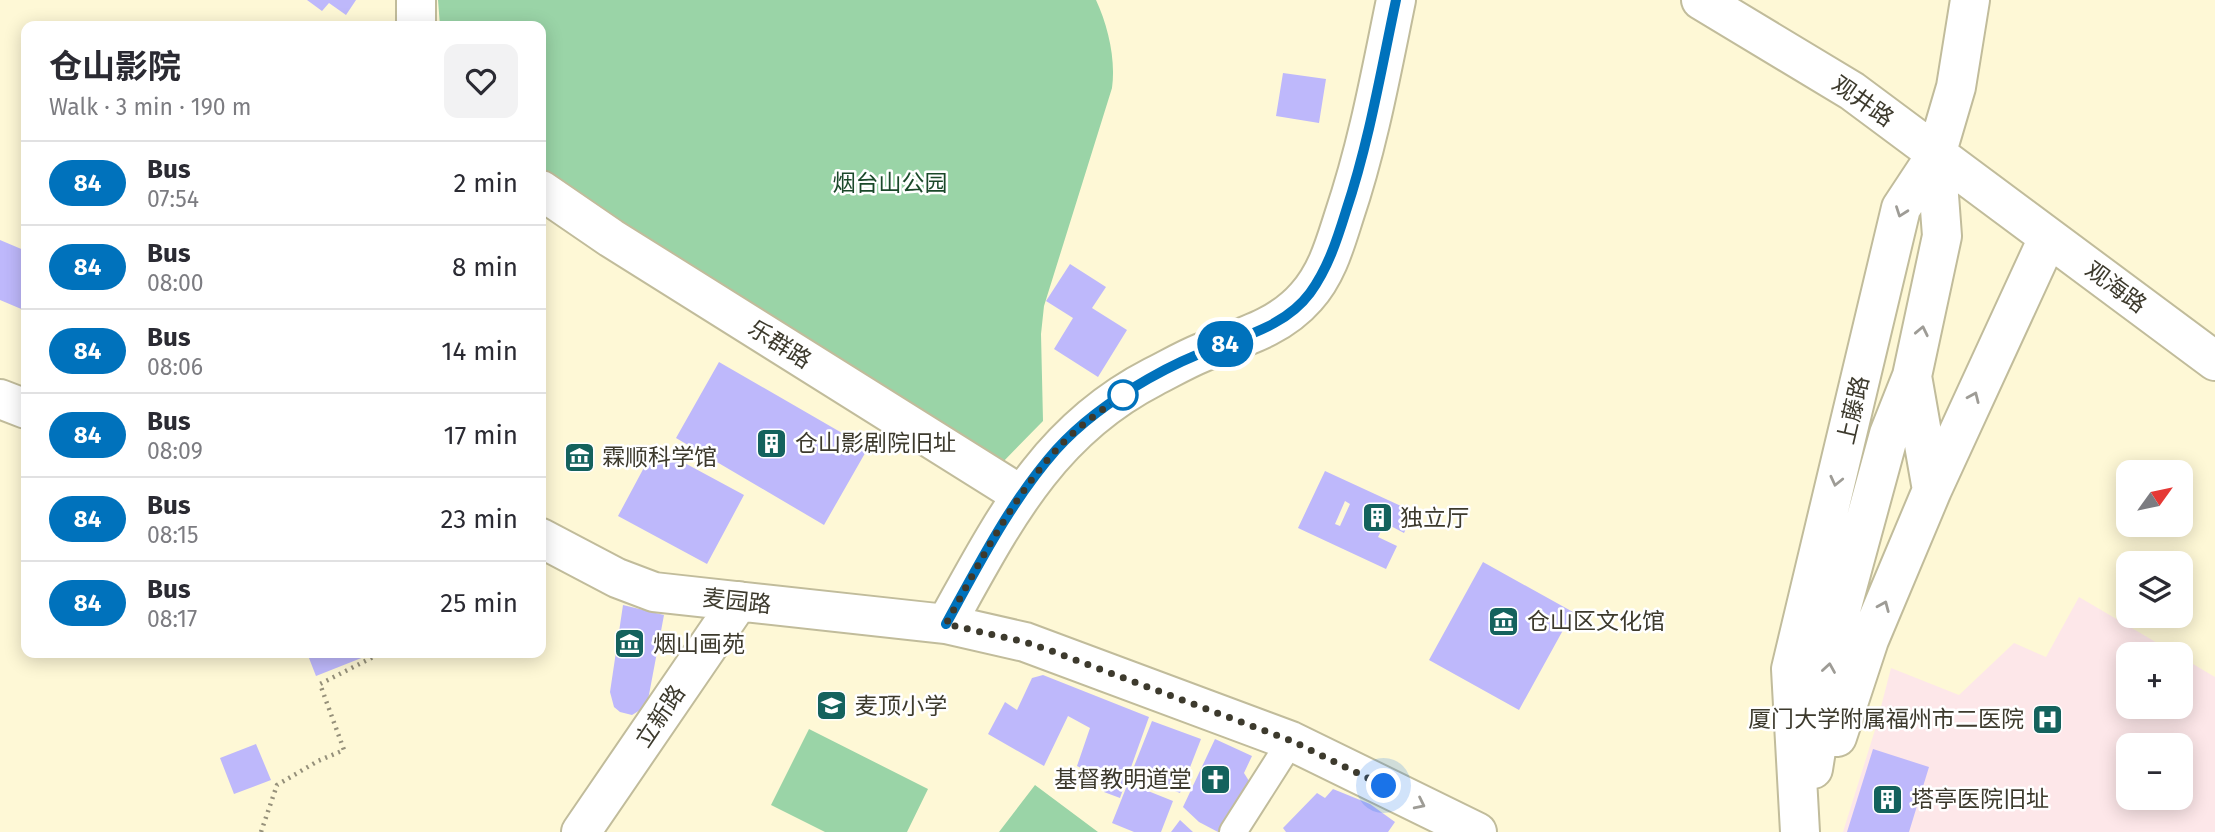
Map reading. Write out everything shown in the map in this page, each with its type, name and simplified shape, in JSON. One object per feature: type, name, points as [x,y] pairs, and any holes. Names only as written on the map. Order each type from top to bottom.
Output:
[{"type":"street","points":[[416,0],[416,21]]},
{"type":"street","points":[[946,624],[1021,495],[1057,448],[1107,406],[1150,378],[1270,327],[1308,295],[1332,254],[1362,163],[1396,0]]},
{"type":"street","name":"观井路","points":[[1702,0],[1852,91],[2016,215]]},
{"type":"street","name":"上藤路","points":[[1803,832],[1791,669],[1901,208],[1937,155],[1956,87],[1969,0]]},
{"type":"street","points":[[1803,832],[1835,632],[1889,434],[1912,376],[1942,236],[1937,155]]},
{"type":"street","name":"乐群路","points":[[546,193],[611,238],[1021,495]]},
{"type":"street","name":"观海路","points":[[2016,215],[2215,360]]},
{"type":"street","points":[[1803,832],[1870,640],[1932,490],[2048,238]]},
{"type":"street","points":[[1912,376],[1932,490]]},
{"type":"street","points":[[0,399],[21,407]]},
{"type":"street","name":"麦园路","points":[[546,541],[636,587],[674,595],[946,624],[1025,642],[1292,741],[1477,832]]},
{"type":"street","name":"立新路","points":[[581,832],[739,601]]},
{"type":"street","points":[[1233,832],[1292,741]]},
{"type":"path","points":[[261,832],[278,785],[318,761],[344,750],[320,684],[371,658]]},
{"type":"shaded area","name":"厦门大学附属福州市二医院","points":[[2079,597],[2116,619],[2116,628],[2132,628],[2156,642],[2116,642],[2116,719],[2193,719],[2193,664],[2215,677],[2215,832],[1843,832],[1891,668],[1959,695],[2014,643],[2046,657]]},
{"type":"green space","name":"烟台山公园","points":[[438,0],[1096,0],[1110,43],[1112,88],[1044,306],[1041,334],[1043,421],[999,466],[615,223],[546,171],[546,21],[440,21]]},
{"type":"green space","points":[[809,729],[928,789],[907,832],[825,832],[771,805]]},
{"type":"green space","points":[[1035,785],[1098,832],[999,832]]},
{"type":"building","points":[[307,0],[356,0],[346,15],[329,3],[322,11]]},
{"type":"building","points":[[1283,73],[1326,79],[1319,123],[1276,116]]},
{"type":"building","points":[[0,240],[21,249],[21,309],[0,300]]},
{"type":"building","points":[[1070,264],[1106,287],[1092,308],[1127,330],[1098,377],[1054,349],[1073,318],[1046,301]]},
{"type":"building","name":"仓山影剧院旧址","points":[[719,362],[868,448],[824,525],[676,438]]},
{"type":"building","points":[[655,447],[744,495],[707,564],[618,516]]},
{"type":"building","name":"独立厅","points":[[1325,471],[1414,512],[1404,533],[1385,523],[1378,537],[1397,546],[1386,569],[1298,528]],"holes":[[[1345,501],[1350,504],[1340,526],[1335,524]]]},
{"type":"building","points":[[1483,562],[1573,612],[1519,710],[1429,660]]},
{"type":"building","points":[[623,605],[664,615],[648,700],[645,707],[632,715],[620,712],[614,707],[610,692]]},
{"type":"building","points":[[309,658],[361,658],[316,676]]},
{"type":"building","points":[[1043,675],[1149,717],[1120,798],[1104,792],[1111,783],[1077,766],[1090,728],[1068,716],[1044,766],[988,734],[1005,702],[1017,710],[1032,678]]},
{"type":"building","points":[[1152,721],[1201,739],[1180,793],[1131,774]]},
{"type":"building","points":[[1215,739],[1252,756],[1244,773],[1249,781],[1218,832],[1199,822],[1183,807]]},
{"type":"building","points":[[256,744],[271,780],[234,794],[220,758]]},
{"type":"building","name":"塔亭医院旧址","points":[[1873,749],[1929,767],[1909,832],[1847,832]]},
{"type":"building","points":[[1128,783],[1173,801],[1161,832],[1134,832],[1112,823]]},
{"type":"building","points":[[1333,789],[1370,804],[1395,822],[1388,832],[1286,832],[1283,828],[1317,793],[1325,798]]},
{"type":"building","points":[[1180,820],[1193,832],[1171,832]]},
{"type":"bus line","name":"84","points":[[946,624],[1021,495],[1057,448],[1091,417],[1150,378],[1197,355],[1270,327],[1308,295],[1332,254],[1362,163],[1396,0]]},
{"type":"place","name":"仓山影剧院旧址","points":[[772,443]]},
{"type":"place","name":"霖顺科学馆","points":[[579,457]]},
{"type":"place","name":"独立厅","points":[[1377,518]]},
{"type":"place","name":"仓山区文化馆","points":[[1504,621]]},
{"type":"place","name":"烟山画苑","points":[[630,644]]},
{"type":"place","name":"麦顶小学","points":[[832,706]]},
{"type":"place","name":"厦门大学附属福州市二医院","points":[[2047,719]]},
{"type":"place","name":"基督教明道堂","points":[[1215,779]]},
{"type":"place","name":"塔亭医院旧址","points":[[1888,799]]},
{"type":"route","points":[[1123,395],[1091,417],[1057,448],[1039,470],[1004,522],[946,624],[1049,650],[1292,741],[1384,786]]}]
